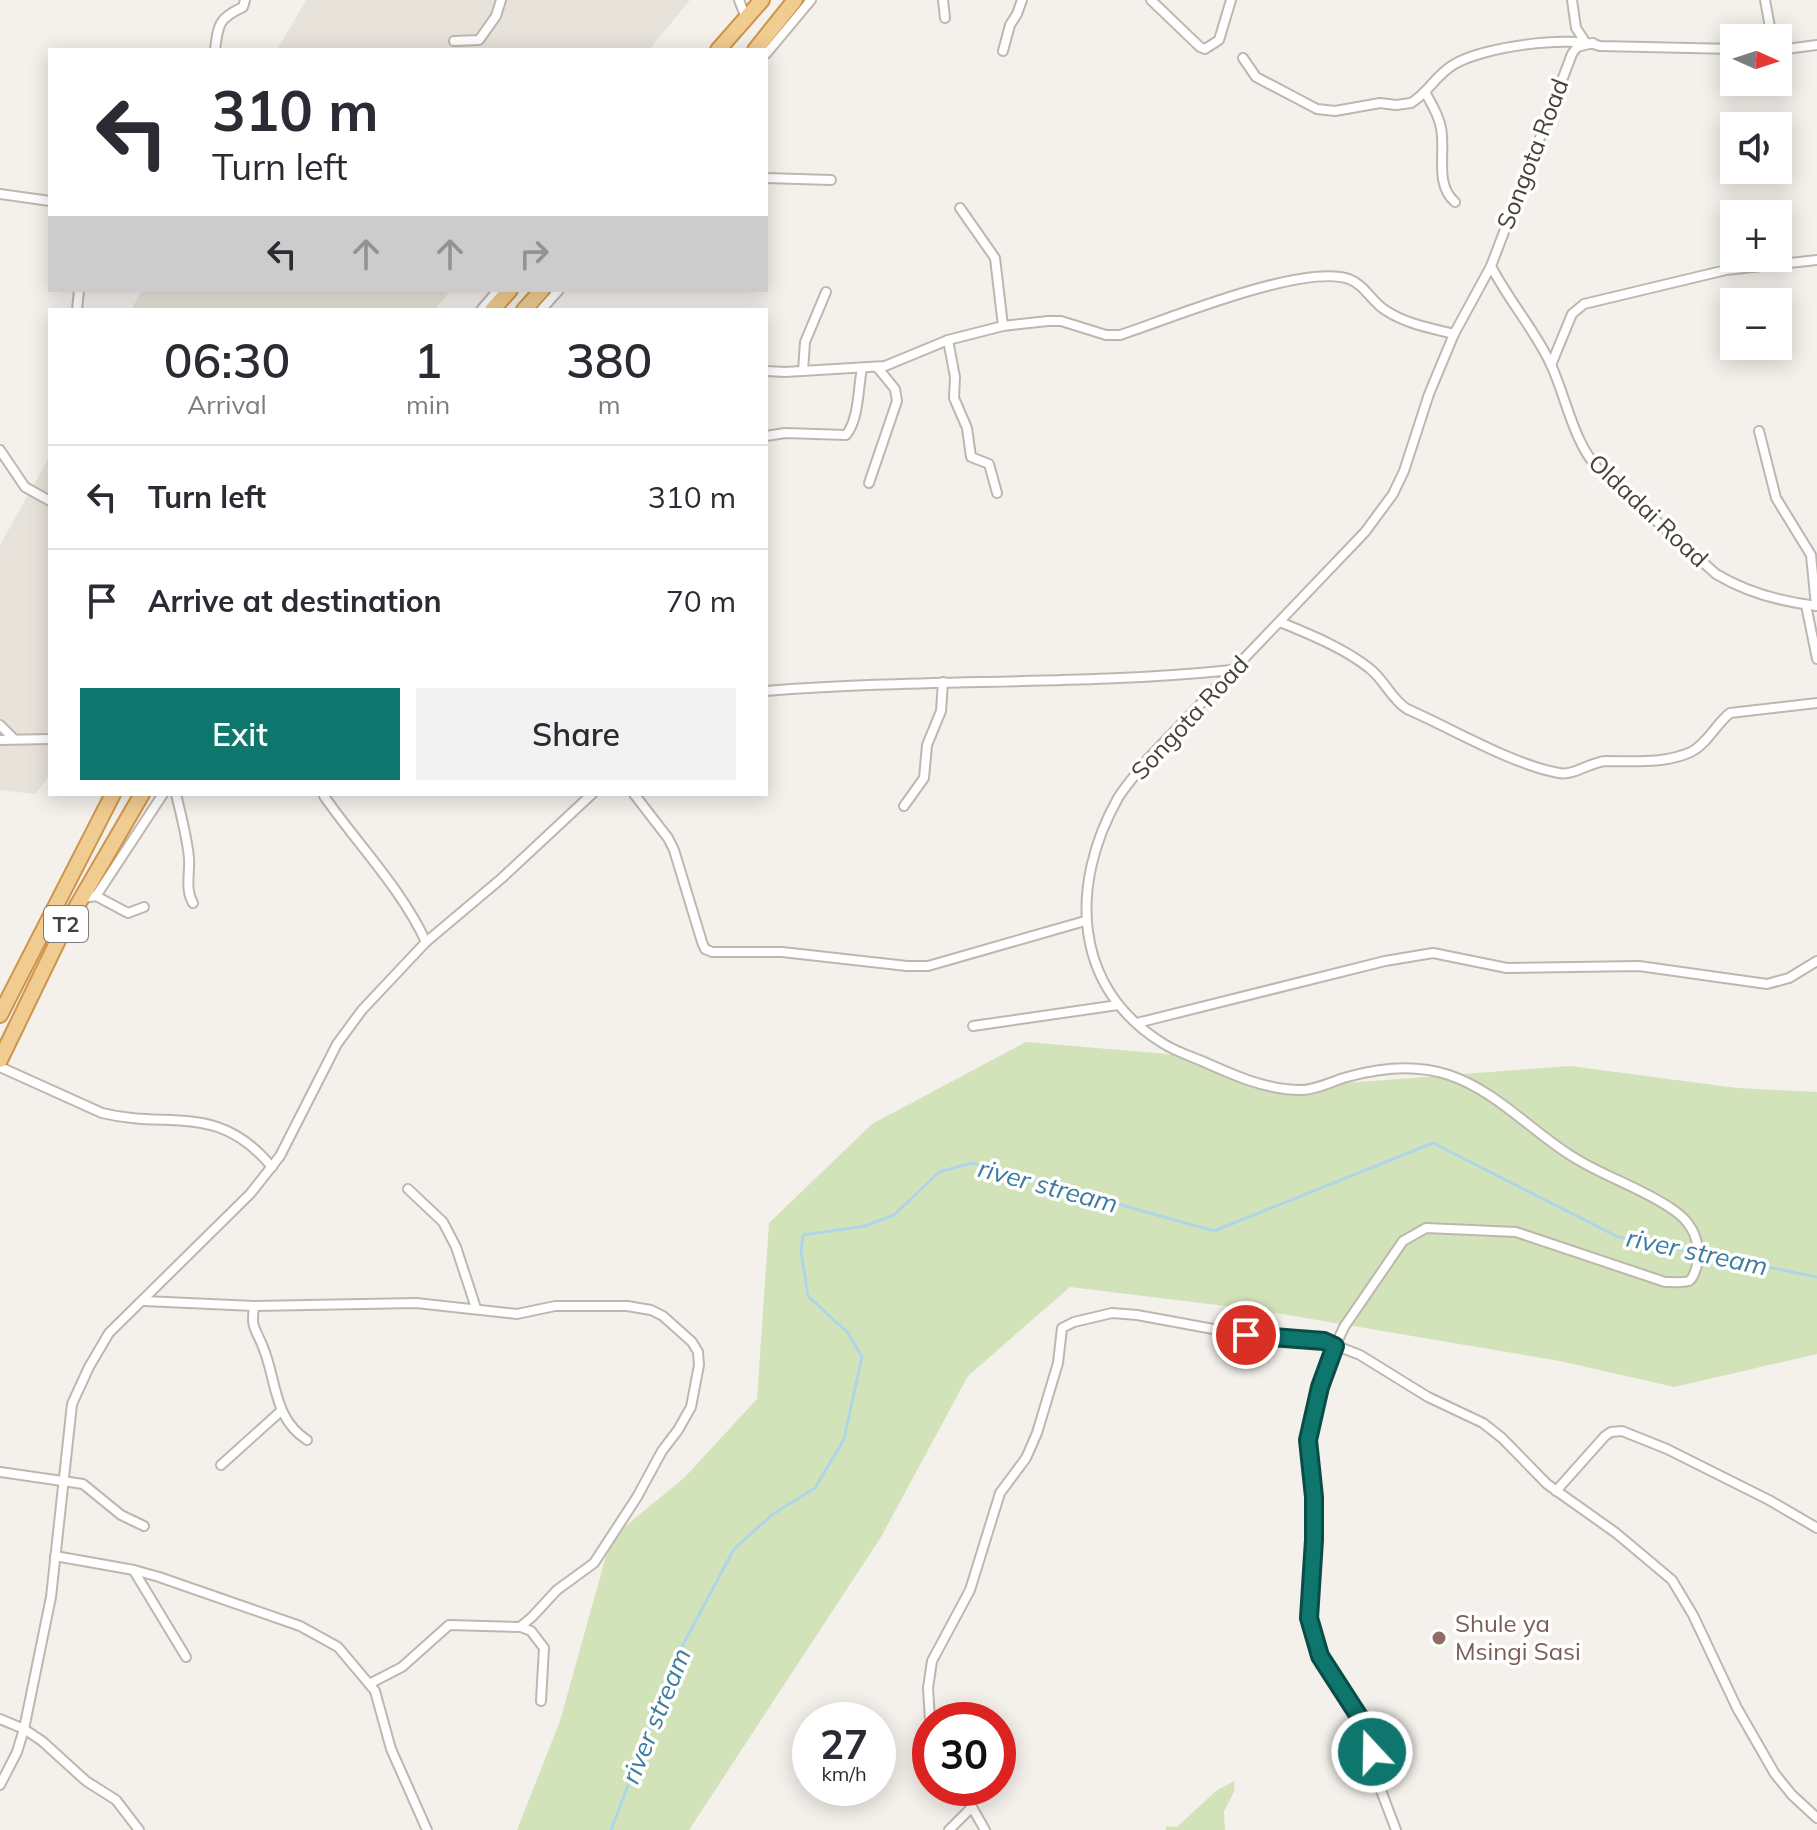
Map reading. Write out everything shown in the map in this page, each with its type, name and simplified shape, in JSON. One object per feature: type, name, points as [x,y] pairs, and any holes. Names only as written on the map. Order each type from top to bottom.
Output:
[{"type":"highway","points":[[720,48],[762,0]]},
{"type":"highway","points":[[757,48],[795,0]]},
{"type":"highway","points":[[494,308],[508,292]]},
{"type":"highway","points":[[526,308],[540,292]]},
{"type":"highway","name":"T2","points":[[0,1015],[112,796]]},
{"type":"highway","name":"T2","points":[[0,1060],[141,796]]},
{"type":"street","points":[[215,48],[221,21],[225,15],[243,7],[245,0]]},
{"type":"street","points":[[454,41],[479,40],[496,16],[501,0]]},
{"type":"street","points":[[739,0],[746,18]]},
{"type":"street","points":[[768,52],[811,0]]},
{"type":"street","points":[[943,0],[945,18]]},
{"type":"street","points":[[1003,51],[1010,25],[1022,0]]},
{"type":"street","points":[[1151,0],[1205,49],[1219,40],[1231,0]]},
{"type":"street","points":[[1572,0],[1576,28],[1588,42]]},
{"type":"street","points":[[1765,0],[1769,24]]},
{"type":"street","points":[[1243,58],[1256,77],[1317,109],[1335,111],[1380,103],[1411,103],[1449,67],[1481,53],[1588,42],[1600,46],[1720,49]]},
{"type":"street","name":"Songota Road","points":[[1335,1346],[1356,1308],[1403,1241],[1426,1228],[1516,1232],[1665,1282],[1688,1281],[1693,1277],[1698,1253],[1693,1230],[1683,1216],[1571,1156],[1484,1092],[1449,1075],[1414,1069],[1388,1069],[1303,1090],[1281,1088],[1242,1079],[1164,1044],[1118,1005],[1102,978],[1090,947],[1085,921],[1097,849],[1119,797],[1147,760],[1365,532],[1393,494],[1454,334],[1491,266],[1572,54],[1577,47],[1588,42]]},
{"type":"street","points":[[1792,48],[1817,45]]},
{"type":"street","points":[[1425,92],[1441,127],[1443,178],[1448,195],[1455,202]]},
{"type":"street","points":[[768,178],[831,180]]},
{"type":"street","points":[[0,194],[48,201]]},
{"type":"street","points":[[960,208],[995,258],[1003,326]]},
{"type":"street","points":[[1551,365],[1572,314],[1584,304],[1726,270],[1817,260]]},
{"type":"street","name":"Oldadai Road","points":[[1491,266],[1551,365],[1587,456],[1617,488],[1724,579],[1764,594],[1816,606]]},
{"type":"street","points":[[768,371],[877,367],[948,340],[1003,326],[1061,321],[1106,335],[1120,335],[1211,302],[1322,275],[1355,281],[1392,315],[1454,334]]},
{"type":"street","points":[[483,308],[496,292]]},
{"type":"street","points":[[543,308],[557,292]]},
{"type":"street","points":[[803,371],[805,342],[826,292]]},
{"type":"street","points":[[948,340],[955,382],[954,398],[967,428],[971,457],[989,464],[997,493]]},
{"type":"street","points":[[869,483],[896,410],[897,397],[888,379],[877,367]]},
{"type":"street","points":[[768,436],[785,433],[846,435],[854,418],[862,368]]},
{"type":"street","points":[[1759,431],[1776,498],[1811,555],[1816,606]]},
{"type":"street","points":[[0,450],[25,487],[48,500]]},
{"type":"street","points":[[1806,605],[1817,659]]},
{"type":"street","points":[[1280,622],[1367,666],[1395,701],[1407,709],[1526,762],[1559,773],[1571,772],[1596,762],[1646,762],[1672,758],[1698,747],[1730,713],[1817,703]]},
{"type":"street","points":[[768,691],[852,683],[1045,682],[1233,670]]},
{"type":"street","points":[[904,806],[924,778],[927,745],[941,711],[943,682]]},
{"type":"street","points":[[0,725],[14,739]]},
{"type":"street","points":[[0,740],[48,739]]},
{"type":"street","points":[[144,907],[128,913],[88,897],[162,796]]},
{"type":"street","points":[[176,796],[186,835],[188,888],[193,903]]},
{"type":"street","points":[[324,796],[413,914],[426,942]]},
{"type":"street","points":[[0,1785],[17,1752],[24,1729],[51,1597],[71,1412],[77,1390],[109,1333],[250,1194],[272,1167],[289,1143],[346,1029],[426,942],[512,869],[590,796]]},
{"type":"street","points":[[636,796],[668,838],[702,942],[705,949],[712,952],[782,952],[928,966],[1085,921]]},
{"type":"street","points":[[1137,1023],[1385,961],[1433,953],[1507,968],[1639,966],[1767,984],[1789,978],[1817,961]]},
{"type":"street","points":[[973,1026],[1118,1005]]},
{"type":"street","points":[[0,1067],[102,1113],[183,1119],[224,1127],[247,1141],[272,1167]]},
{"type":"street","points":[[408,1189],[443,1222],[456,1247],[476,1308]]},
{"type":"street","points":[[144,1301],[254,1306],[416,1303],[517,1314],[555,1306],[627,1306],[651,1310],[677,1327],[692,1342],[699,1357],[697,1385],[691,1407],[600,1555],[588,1569],[557,1590],[520,1627]]},
{"type":"street","points":[[254,1306],[253,1329],[264,1348],[281,1411],[293,1431],[307,1440]]},
{"type":"street","points":[[929,1702],[932,1661],[970,1590],[1000,1493],[1026,1458],[1037,1433],[1058,1363],[1062,1328],[1112,1313],[1137,1315],[1246,1335],[1324,1341],[1360,1355],[1428,1397],[1483,1423],[1556,1491],[1649,1558],[1672,1580],[1693,1615],[1737,1708],[1775,1774],[1817,1818]]},
{"type":"street","points":[[1335,1346],[1320,1387],[1308,1440],[1314,1511],[1309,1618],[1320,1656],[1364,1725],[1380,1788],[1396,1830]]},
{"type":"street","points":[[221,1465],[281,1411]]},
{"type":"street","points":[[1556,1491],[1605,1436],[1622,1431],[1667,1449],[1744,1487],[1817,1528]]},
{"type":"street","points":[[0,1472],[86,1486],[121,1515],[144,1526]]},
{"type":"street","points":[[55,1556],[134,1570],[256,1609],[320,1635],[338,1647],[371,1683],[379,1701],[391,1749],[427,1830]]},
{"type":"street","points":[[134,1570],[186,1657]]},
{"type":"street","points":[[371,1683],[402,1667],[449,1625],[520,1627],[531,1631],[544,1648],[541,1701]]},
{"type":"street","points":[[0,1719],[42,1741],[86,1781],[116,1800],[139,1830]]},
{"type":"street","points":[[949,1830],[971,1808],[985,1830]]},
{"type":"shaded area","points":[[306,0],[690,0],[651,48],[278,48]]},
{"type":"shaded area","points":[[141,292],[449,292],[436,308],[132,308]]},
{"type":"shaded area","points":[[48,460],[48,778],[35,794],[0,790],[0,545]]},
{"type":"green space","points":[[1026,1042],[1191,1056],[1281,1088],[1570,1066],[1737,1088],[1817,1092],[1817,1354],[1674,1387],[1560,1361],[1258,1310],[1070,1287],[968,1376],[881,1537],[689,1830],[517,1830],[560,1721],[611,1538],[684,1478],[757,1399],[769,1223],[872,1124]]},
{"type":"green space","points":[[1235,1781],[1234,1792],[1224,1811],[1225,1830],[1166,1830],[1166,1826],[1177,1827],[1217,1790]]},
{"type":"waterway","name":"river stream","points":[[611,1830],[679,1652],[734,1549],[773,1514],[815,1488],[844,1439],[862,1357],[848,1333],[808,1296],[801,1251],[803,1235],[865,1226],[894,1215],[939,1172],[972,1163],[1214,1231],[1433,1143],[1618,1237],[1817,1277]]},
{"type":"place","name":"Shule ya Msingi Sasi","points":[[1439,1638]]},
{"type":"route","points":[[1246,1335],[1324,1341],[1335,1346],[1325,1368],[1308,1440],[1314,1497],[1314,1559],[1309,1618],[1320,1656],[1360,1718],[1372,1752]]}]
